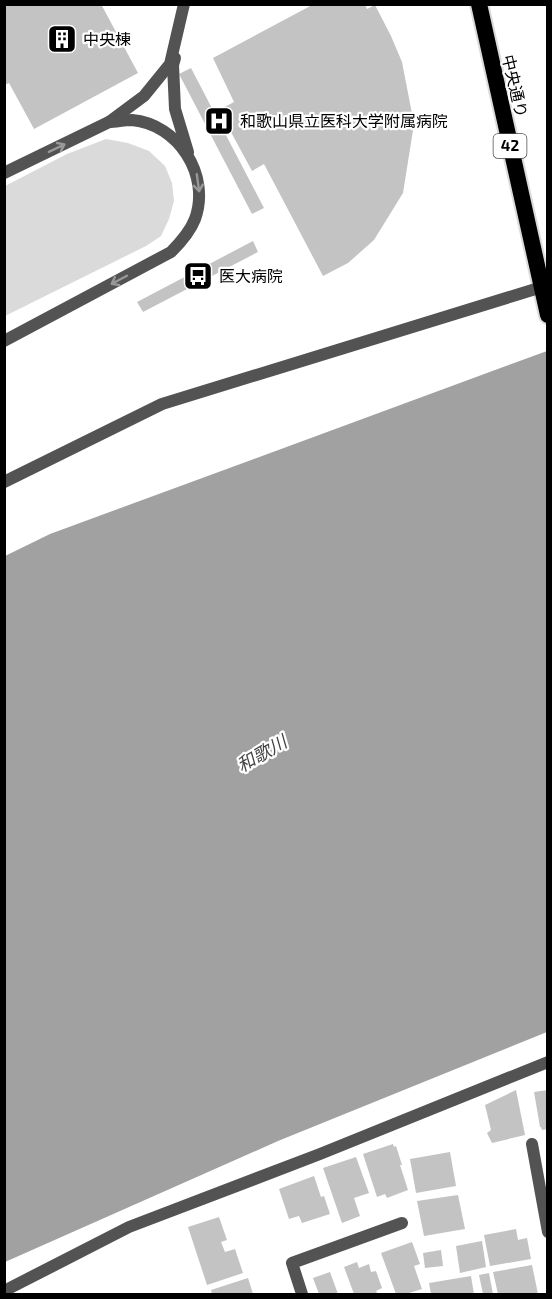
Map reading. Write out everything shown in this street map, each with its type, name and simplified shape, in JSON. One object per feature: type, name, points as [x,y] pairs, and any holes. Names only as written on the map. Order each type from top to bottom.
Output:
[{"type":"highway","name":"中央通り","points":[[479,4],[548,315]]},
{"type":"street","points":[[4,173],[109,122],[144,96],[170,64],[185,4]]},
{"type":"street","points":[[4,341],[171,252],[186,237],[195,218],[200,197],[198,176],[189,156],[175,109],[173,65],[185,4]]},
{"type":"street","points":[[109,122],[131,120],[154,126],[174,138],[189,156]]},
{"type":"street","points":[[4,482],[162,404],[542,287]]},
{"type":"street","points":[[4,1291],[129,1227],[320,1154],[548,1062]]},
{"type":"street","points":[[532,1144],[548,1232]]},
{"type":"street","points":[[302,1294],[292,1263],[402,1223]]},
{"type":"shaded area","points":[[106,139],[128,143],[149,151],[165,166],[172,183],[174,201],[161,236],[146,246],[5,316],[5,186],[67,154]]},
{"type":"water","name":"和歌川","points":[[547,351],[547,1032],[278,1141],[5,1262],[5,556],[50,534]]},
{"type":"building","name":"中央棟","points":[[4,4],[101,4],[138,73],[34,129],[9,83],[4,85]]},
{"type":"building","points":[[314,4],[365,4],[367,9],[375,5],[402,62],[414,124],[403,193],[374,240],[348,263],[323,276],[264,164],[252,171],[219,110],[234,102],[213,58]]},
{"type":"building","points":[[191,68],[264,208],[252,214],[179,74]]},
{"type":"building","points":[[253,241],[258,252],[143,312],[137,302]]},
{"type":"building","points":[[516,1090],[525,1135],[492,1143],[487,1133],[491,1130],[485,1105]]},
{"type":"building","points":[[548,1090],[548,1129],[542,1130],[534,1092]]},
{"type":"building","points":[[393,1144],[394,1147],[396,1146],[408,1190],[387,1198],[385,1194],[377,1197],[363,1154]]},
{"type":"building","points":[[450,1152],[456,1186],[416,1193],[410,1159]]},
{"type":"building","points":[[356,1157],[369,1193],[354,1198],[360,1216],[342,1223],[323,1168]]},
{"type":"building","points":[[314,1176],[330,1214],[302,1223],[299,1216],[289,1219],[279,1189]]},
{"type":"building","points":[[458,1195],[465,1229],[424,1236],[417,1201]]},
{"type":"building","points":[[219,1217],[227,1240],[221,1242],[225,1252],[235,1249],[243,1273],[207,1285],[188,1227]]},
{"type":"building","points":[[516,1229],[518,1240],[527,1238],[531,1259],[490,1266],[484,1235]]},
{"type":"building","points":[[482,1241],[486,1267],[460,1273],[456,1246]]},
{"type":"building","points":[[412,1242],[420,1264],[414,1266],[422,1289],[406,1294],[396,1294],[381,1253]]},
{"type":"building","points":[[441,1250],[443,1266],[425,1268],[423,1253]]},
{"type":"building","points":[[357,1262],[359,1268],[369,1264],[371,1272],[376,1271],[382,1288],[376,1291],[378,1294],[354,1294],[344,1267]]},
{"type":"building","points":[[532,1265],[538,1294],[498,1294],[493,1272]]},
{"type":"building","points":[[330,1272],[338,1294],[319,1294],[313,1278]]},
{"type":"building","points":[[489,1273],[493,1294],[483,1294],[479,1275]]},
{"type":"building","points":[[471,1276],[474,1294],[431,1294],[429,1283]]},
{"type":"building","points":[[248,1278],[253,1294],[212,1294],[211,1290]]},
{"type":"place","name":"中央棟","points":[[62,39]]},
{"type":"place","name":"和歌山県立医科大学附属病院","points":[[219,121]]},
{"type":"place","name":"医大病院","points":[[198,276]]}]
